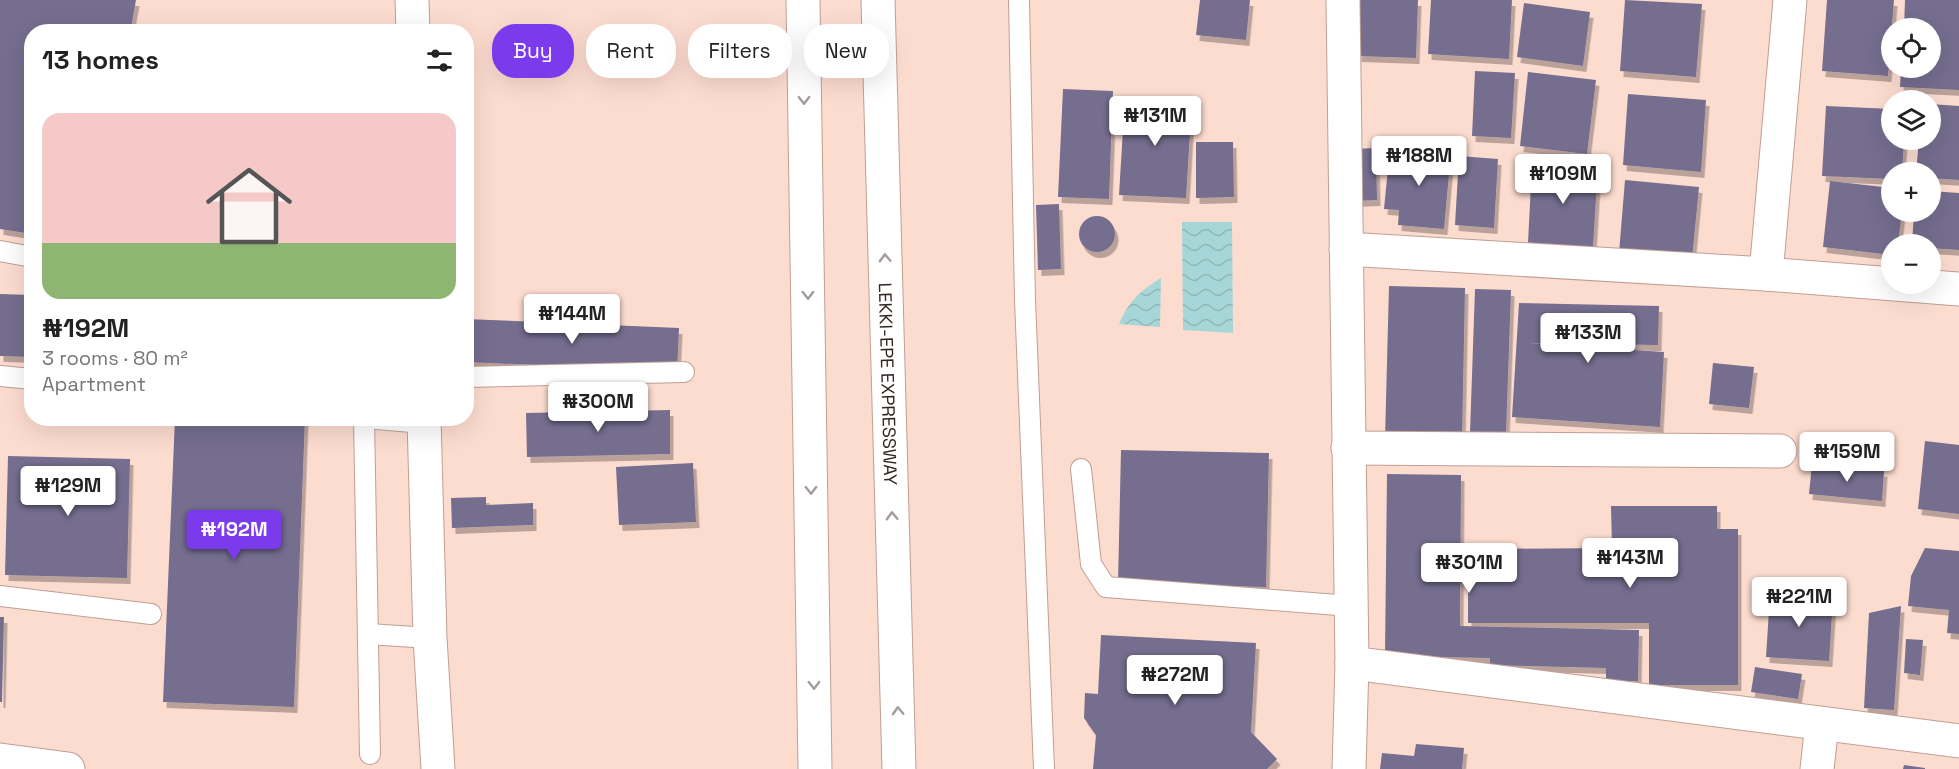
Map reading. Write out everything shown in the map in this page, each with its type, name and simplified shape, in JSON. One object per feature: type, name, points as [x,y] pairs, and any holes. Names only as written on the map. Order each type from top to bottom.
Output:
[{"type":"main road","points":[[412,0],[413,24]]},
{"type":"main road","points":[[803,0],[815,769]]},
{"type":"main road","name":"LEKKI-EPE EXPRESSWAY","points":[[878,0],[900,769]]},
{"type":"main road","points":[[1342,0],[1352,663],[1348,769]]},
{"type":"main road","points":[[1766,274],[1790,0]]},
{"type":"main road","points":[[1346,249],[1766,274],[1959,289]]},
{"type":"main road","points":[[424,426],[430,638],[438,769]]},
{"type":"main road","points":[[1348,448],[1780,451]]},
{"type":"main road","points":[[1352,663],[1959,741]]},
{"type":"main road","points":[[1817,769],[1822,724]]},
{"type":"main road","points":[[0,760],[68,769]]},
{"type":"lane","points":[[1019,0],[1025,300],[1044,769]]},
{"type":"lane","points":[[0,251],[24,256]]},
{"type":"lane","points":[[474,377],[684,372]]},
{"type":"lane","points":[[0,376],[24,378]]},
{"type":"lane","points":[[364,426],[370,754]]},
{"type":"lane","points":[[1082,469],[1091,564],[1106,587],[1351,606]]},
{"type":"lane","points":[[0,596],[151,614]]},
{"type":"lane","points":[[368,634],[430,638]]},
{"type":"water","points":[[1182,222],[1232,222],[1233,333],[1183,330]]},
{"type":"water","points":[[1161,278],[1160,327],[1119,324],[1136,297]]},
{"type":"building","points":[[0,0],[136,0],[132,24],[24,24],[24,233],[0,229]]},
{"type":"building","points":[[1200,0],[1250,0],[1246,40],[1196,35]]},
{"type":"building","points":[[1360,0],[1418,0],[1416,58],[1358,56]]},
{"type":"building","points":[[1431,0],[1512,0],[1509,59],[1428,54]]},
{"type":"building","points":[[1625,0],[1702,4],[1696,77],[1620,71]]},
{"type":"building","points":[[1827,0],[1894,0],[1893,18],[1881,18],[1881,75],[1822,71]]},
{"type":"building","points":[[1905,0],[1959,0],[1959,90],[1900,87],[1900,78],[1941,78],[1941,18],[1904,18]]},
{"type":"building","points":[[1524,3],[1590,12],[1583,66],[1517,57]]},
{"type":"building","points":[[1475,71],[1515,73],[1511,138],[1472,136]]},
{"type":"building","points":[[1528,72],[1596,80],[1587,154],[1520,146]]},
{"type":"building","points":[[1063,89],[1113,91],[1109,199],[1058,197]]},
{"type":"building","points":[[1628,94],[1706,100],[1701,172],[1623,165]]},
{"type":"building","points":[[1125,96],[1192,100],[1186,198],[1119,195]]},
{"type":"building","points":[[1941,105],[1959,106],[1959,180],[1941,179],[1941,162],[1917,162],[1918,150],[1941,150]]},
{"type":"building","points":[[1826,106],[1881,108],[1881,150],[1903,150],[1903,162],[1881,162],[1881,179],[1822,176]]},
{"type":"building","points":[[1196,142],[1233,142],[1234,197],[1196,198]]},
{"type":"building","points":[[1404,147],[1451,152],[1444,229],[1398,225],[1399,210],[1384,209],[1389,158],[1403,159]]},
{"type":"building","points":[[1376,148],[1377,200],[1352,201],[1351,149]]},
{"type":"building","points":[[1459,156],[1498,159],[1494,228],[1455,225]]},
{"type":"building","points":[[1532,164],[1598,167],[1593,247],[1528,243]]},
{"type":"building","points":[[1625,180],[1699,187],[1692,259],[1619,253]]},
{"type":"building","points":[[1830,181],[1881,187],[1881,222],[1901,222],[1899,234],[1881,234],[1881,254],[1823,247]]},
{"type":"building","points":[[1941,192],[1959,193],[1959,250],[1941,249],[1941,234],[1913,234],[1913,222],[1941,222]]},
{"type":"building","points":[[1059,204],[1061,269],[1038,270],[1036,205]]},
{"type":"building","points":[[1097,216],[1110,221],[1115,234],[1110,247],[1097,252],[1084,247],[1079,234],[1084,221]]},
{"type":"building","points":[[1389,286],[1465,288],[1462,440],[1385,439]]},
{"type":"building","points":[[1475,289],[1511,290],[1506,434],[1470,433]]},
{"type":"building","points":[[0,294],[24,295],[24,357],[0,356]]},
{"type":"building","points":[[1519,303],[1659,306],[1658,345],[1529,343],[1664,352],[1660,427],[1512,417]]},
{"type":"building","points":[[474,319],[679,328],[677,371],[474,362]]},
{"type":"building","points":[[1713,363],[1754,367],[1749,408],[1709,404]]},
{"type":"building","points":[[670,410],[670,454],[527,457],[526,413]]},
{"type":"building","points":[[175,426],[305,426],[294,707],[163,702]]},
{"type":"building","points":[[1925,441],[1959,445],[1959,514],[1918,509]]},
{"type":"building","points":[[1121,450],[1269,453],[1266,587],[1118,583]]},
{"type":"building","points":[[8,456],[130,459],[127,578],[5,575]]},
{"type":"building","points":[[693,463],[696,522],[619,525],[616,467]]},
{"type":"building","points":[[1812,464],[1884,471],[1882,501],[1809,494]]},
{"type":"building","points":[[1387,474],[1461,475],[1460,626],[1639,630],[1638,681],[1606,681],[1606,668],[1490,665],[1490,658],[1385,656]]},
{"type":"building","points":[[486,497],[486,505],[533,503],[533,525],[452,528],[451,498]]},
{"type":"building","points":[[1611,506],[1717,506],[1717,529],[1738,529],[1738,685],[1649,685],[1649,623],[1468,623],[1468,549],[1612,548]]},
{"type":"building","points":[[1925,548],[1959,551],[1959,634],[1947,633],[1949,610],[1908,606],[1911,576]]},
{"type":"building","points":[[1770,595],[1833,599],[1829,661],[1766,657]]},
{"type":"building","points":[[1901,606],[1894,710],[1864,708],[1869,613]]},
{"type":"building","points":[[0,617],[4,617],[2,702],[0,702]]},
{"type":"building","points":[[1101,635],[1256,643],[1251,732],[1277,759],[1267,769],[1093,769],[1096,735],[1084,718],[1085,693],[1098,694]]},
{"type":"building","points":[[1906,639],[1923,640],[1920,675],[1904,673]]},
{"type":"building","points":[[1755,667],[1802,674],[1798,699],[1751,692]]},
{"type":"building","points":[[1416,744],[1464,748],[1462,769],[1380,769],[1382,753],[1414,756]]},
{"type":"building","points":[[1904,765],[1925,768],[1925,769],[1903,769]]}]
